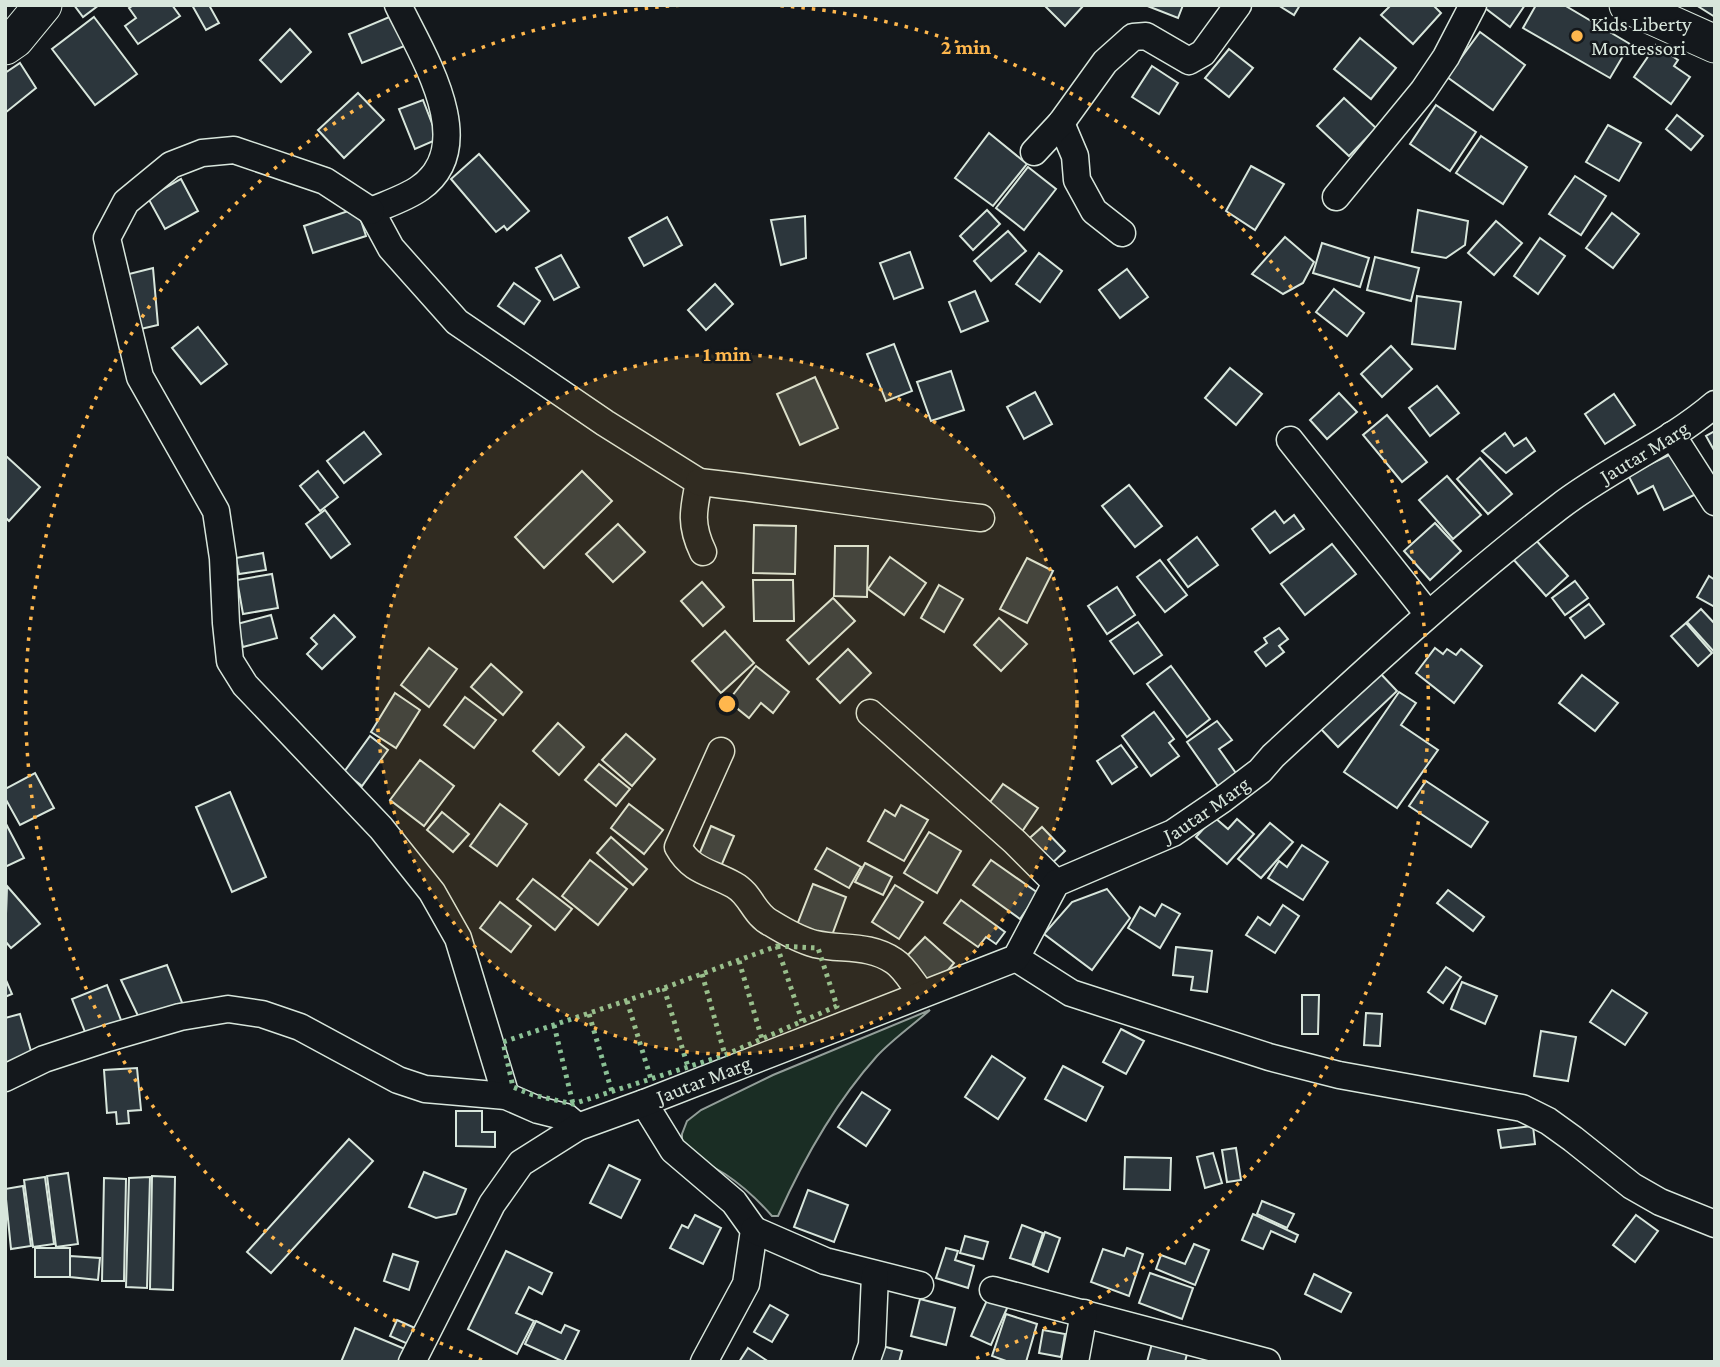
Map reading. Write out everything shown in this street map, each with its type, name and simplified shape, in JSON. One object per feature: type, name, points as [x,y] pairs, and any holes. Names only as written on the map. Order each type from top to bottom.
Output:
[{"type":"street","points":[[5,46],[15,39],[43,5]]},
{"type":"street","points":[[371,211],[419,189],[432,177],[446,144],[447,122],[438,89],[398,5]]},
{"type":"street","points":[[1034,152],[1061,123],[1105,62],[1133,37],[1146,36],[1189,61],[1203,53],[1238,5]]},
{"type":"street","points":[[1336,197],[1423,91],[1446,57],[1472,5]]},
{"type":"street","points":[[1628,5],[1715,44]]},
{"type":"street","points":[[1061,123],[1075,156],[1077,180],[1094,211],[1122,233]]},
{"type":"street","points":[[506,1097],[462,948],[432,892],[381,828],[245,685],[230,661],[223,558],[216,511],[140,377],[107,238],[126,202],[172,166],[202,153],[234,150],[324,181],[371,211],[391,248],[457,322],[605,423],[699,482],[798,492],[892,508],[981,519]]},
{"type":"street","name":"Jautar Marg","points":[[1056,883],[1173,832],[1223,799],[1260,771],[1428,614],[1561,505],[1672,435],[1715,404]]},
{"type":"street","points":[[1672,435],[1715,502]]},
{"type":"street","points":[[1290,440],[1428,614]]},
{"type":"street","points":[[699,482],[692,511],[695,534],[703,552]]},
{"type":"street","points":[[870,713],[1015,842],[1056,883],[1016,958],[1071,993],[1269,1057],[1339,1075],[1522,1108],[1548,1121],[1632,1186],[1660,1202],[1715,1224]]},
{"type":"street","points":[[721,751],[678,847],[685,860],[744,891],[766,921],[784,930],[814,944],[872,950],[896,962],[922,994]]},
{"type":"street","name":"Jautar Marg","points":[[412,1362],[492,1204],[522,1163],[578,1127],[1016,958]]},
{"type":"street","points":[[5,1078],[44,1059],[108,1038],[180,1017],[228,1009],[262,1014],[300,1027],[398,1080],[425,1088],[506,1097],[566,1117],[578,1127]]},
{"type":"street","points":[[644,1103],[673,1150],[734,1202],[754,1230],[825,1261],[920,1285]]},
{"type":"street","points":[[704,1362],[746,1284],[754,1230]]},
{"type":"street","points":[[866,1362],[872,1345],[874,1275]]},
{"type":"street","points":[[993,1290],[1267,1362]]},
{"type":"street","points":[[1075,1362],[1084,1312]]},
{"type":"green space","points":[[930,1010],[883,1050],[847,1093],[810,1152],[778,1216],[772,1216],[738,1183],[682,1146],[682,1134],[687,1121],[701,1110],[773,1075]]},
{"type":"building","points":[[74,5],[99,5],[83,17]]},
{"type":"building","points":[[134,5],[172,5],[180,16],[138,44],[125,26],[136,18],[129,8]]},
{"type":"building","points":[[192,5],[209,5],[219,23],[206,30]]},
{"type":"building","points":[[1044,5],[1084,5],[1065,26]]},
{"type":"building","points":[[1145,5],[1183,5],[1178,18]]},
{"type":"building","points":[[1278,5],[1300,5],[1294,15]]},
{"type":"building","points":[[1391,5],[1433,5],[1441,13],[1413,44],[1381,15]]},
{"type":"building","points":[[1481,5],[1525,5],[1510,27]]},
{"type":"building","name":"Kids Liberty Montessori","points":[[1536,5],[1564,5],[1630,44],[1610,78],[1523,28]]},
{"type":"building","points":[[1696,5],[1715,5],[1715,17]]},
{"type":"building","points":[[394,15],[407,45],[362,63],[349,34]]},
{"type":"building","points":[[94,17],[137,74],[95,105],[52,49]]},
{"type":"building","points":[[290,29],[311,52],[281,82],[260,60]]},
{"type":"building","points":[[1480,32],[1525,65],[1493,110],[1447,77]]},
{"type":"building","points":[[1360,38],[1396,68],[1371,99],[1334,69]]},
{"type":"building","points":[[1656,45],[1678,60],[1674,66],[1690,77],[1671,104],[1634,77]]},
{"type":"building","points":[[1229,49],[1253,68],[1229,97],[1205,78]]},
{"type":"building","points":[[20,63],[36,88],[5,113],[5,73]]},
{"type":"building","points":[[1152,66],[1178,83],[1159,114],[1132,97]]},
{"type":"building","points":[[358,93],[384,120],[344,158],[318,130]]},
{"type":"building","points":[[1344,98],[1376,128],[1349,156],[1317,126]]},
{"type":"building","points":[[423,100],[438,139],[415,149],[399,109]]},
{"type":"building","points":[[1436,105],[1476,132],[1450,171],[1410,144]]},
{"type":"building","points":[[1677,115],[1703,136],[1691,150],[1666,129]]},
{"type":"building","points":[[1608,125],[1641,143],[1619,181],[1586,162]]},
{"type":"building","points":[[989,133],[1027,164],[993,206],[955,178]]},
{"type":"building","points":[[1481,136],[1527,167],[1503,204],[1456,173]]},
{"type":"building","points":[[479,154],[529,211],[507,230],[504,226],[496,232],[451,179]]},
{"type":"building","points":[[1251,166],[1284,184],[1255,230],[1226,211]]},
{"type":"building","points":[[1028,167],[1056,189],[1024,230],[996,208]]},
{"type":"building","points":[[1575,176],[1606,196],[1581,235],[1549,214]]},
{"type":"building","points":[[181,179],[198,211],[165,229],[148,198]]},
{"type":"building","points":[[357,208],[366,236],[313,253],[304,226]]},
{"type":"building","points":[[987,210],[1000,224],[973,250],[960,236]]},
{"type":"building","points":[[1418,210],[1468,221],[1465,245],[1446,258],[1412,252]]},
{"type":"building","points":[[1612,213],[1639,234],[1613,268],[1586,248]]},
{"type":"building","points":[[805,216],[806,258],[781,265],[771,220]]},
{"type":"building","points":[[667,217],[682,245],[644,266],[629,238]]},
{"type":"building","points":[[1496,221],[1522,243],[1494,275],[1468,253]]},
{"type":"building","points":[[1008,231],[1026,251],[991,281],[974,261]]},
{"type":"building","points":[[1285,237],[1314,262],[1303,283],[1283,294],[1252,274]]},
{"type":"building","points":[[1540,238],[1565,256],[1538,294],[1514,276]]},
{"type":"building","points":[[1322,243],[1369,258],[1360,287],[1313,273]]},
{"type":"building","points":[[910,252],[923,288],[894,299],[880,263]]},
{"type":"building","points":[[1039,253],[1062,271],[1040,302],[1016,284]]},
{"type":"building","points":[[561,255],[579,287],[554,300],[536,268]]},
{"type":"building","points":[[1375,257],[1419,268],[1411,301],[1367,290]]},
{"type":"building","points":[[153,268],[158,325],[132,331],[125,275]]},
{"type":"building","points":[[1127,269],[1148,297],[1120,318],[1099,290]]},
{"type":"building","points":[[514,283],[540,301],[524,324],[498,306]]},
{"type":"building","points":[[715,284],[733,304],[706,330],[688,310]]},
{"type":"building","points":[[1334,289],[1364,313],[1347,336],[1316,312]]},
{"type":"building","points":[[975,291],[988,321],[961,332],[949,302]]},
{"type":"building","points":[[1417,296],[1461,302],[1455,349],[1412,344]]},
{"type":"building","points":[[198,327],[227,364],[201,384],[172,348]]},
{"type":"building","points":[[894,344],[912,391],[886,401],[867,354]]},
{"type":"building","points":[[1391,346],[1412,369],[1382,397],[1361,374]]},
{"type":"building","points":[[1230,368],[1262,394],[1236,425],[1205,398]]},
{"type":"building","points":[[951,371],[964,410],[931,421],[917,382]]},
{"type":"building","points":[[815,377],[838,428],[800,445],[777,394]]},
{"type":"building","points":[[1437,386],[1459,413],[1430,436],[1409,408]]},
{"type":"building","points":[[1035,392],[1052,424],[1024,439],[1007,407]]},
{"type":"building","points":[[1339,393],[1357,412],[1327,439],[1310,420]]},
{"type":"building","points":[[1614,394],[1635,425],[1605,444],[1585,414]]},
{"type":"building","points":[[1387,415],[1427,462],[1402,482],[1363,435]]},
{"type":"building","points":[[1715,431],[1715,452],[1706,436]]},
{"type":"building","points":[[364,432],[381,454],[344,483],[327,461]]},
{"type":"building","points":[[1505,433],[1514,446],[1526,438],[1535,451],[1506,473],[1482,451]]},
{"type":"building","points":[[1675,452],[1696,494],[1664,510],[1653,486],[1638,494],[1628,475]]},
{"type":"building","points":[[6,456],[40,487],[9,521],[5,517]]},
{"type":"building","points":[[1480,458],[1512,494],[1488,514],[1457,479]]},
{"type":"building","points":[[318,471],[338,497],[320,511],[300,486]]},
{"type":"building","points":[[582,471],[612,501],[544,568],[515,537]]},
{"type":"building","points":[[1447,476],[1481,515],[1453,539],[1419,500]]},
{"type":"building","points":[[1129,485],[1162,526],[1135,547],[1102,506]]},
{"type":"building","points":[[325,510],[350,544],[331,558],[306,524]]},
{"type":"building","points":[[1275,511],[1284,523],[1294,515],[1304,529],[1270,553],[1252,529]]},
{"type":"building","points":[[1435,523],[1461,551],[1430,580],[1404,551]]},
{"type":"building","points":[[618,524],[645,552],[613,582],[586,554]]},
{"type":"building","points":[[754,525],[796,526],[795,574],[753,573]]},
{"type":"building","points":[[1197,537],[1218,565],[1188,587],[1168,560]]},
{"type":"building","points":[[1535,539],[1568,576],[1546,596],[1513,559]]},
{"type":"building","points":[[1332,544],[1356,574],[1305,615],[1281,584]]},
{"type":"building","points":[[835,546],[868,546],[867,597],[834,596]]},
{"type":"building","points":[[263,553],[266,570],[239,574],[236,558]]},
{"type":"building","points":[[890,557],[926,583],[904,615],[868,589]]},
{"type":"building","points":[[1027,558],[1053,571],[1027,623],[1000,609]]},
{"type":"building","points":[[1160,560],[1187,595],[1165,612],[1137,577]]},
{"type":"building","points":[[272,574],[278,608],[243,614],[237,580]]},
{"type":"building","points":[[1709,576],[1715,580],[1715,607],[1697,597]]},
{"type":"building","points":[[753,580],[793,580],[794,621],[754,621]]},
{"type":"building","points":[[1575,581],[1588,598],[1565,615],[1552,598]]},
{"type":"building","points":[[702,582],[724,607],[703,626],[681,601]]},
{"type":"building","points":[[939,585],[963,599],[944,632],[921,618]]},
{"type":"building","points":[[1117,587],[1135,615],[1107,634],[1088,606]]},
{"type":"building","points":[[833,598],[855,621],[809,664],[787,640]]},
{"type":"building","points":[[1589,604],[1604,624],[1585,638],[1570,618]]},
{"type":"building","points":[[1701,609],[1715,624],[1715,653],[1687,622]]},
{"type":"building","points":[[271,615],[277,638],[243,647],[237,624]]},
{"type":"building","points":[[334,615],[355,637],[322,669],[307,654],[317,644],[311,638]]},
{"type":"building","points":[[999,618],[1027,644],[1001,671],[974,645]]},
{"type":"building","points":[[1138,622],[1162,655],[1134,674],[1110,641]]},
{"type":"building","points":[[1686,623],[1712,653],[1698,666],[1671,636]]},
{"type":"building","points":[[1279,628],[1288,639],[1279,646],[1284,652],[1266,666],[1255,652],[1267,643],[1264,638]]},
{"type":"building","points":[[725,631],[754,663],[721,693],[692,661]]},
{"type":"building","points":[[429,648],[457,669],[429,707],[401,685]]},
{"type":"building","points":[[1435,648],[1443,654],[1447,649],[1456,655],[1461,649],[1482,666],[1454,703],[1416,673]]},
{"type":"building","points":[[848,649],[871,673],[840,703],[817,679]]},
{"type":"building","points":[[491,664],[522,692],[503,715],[471,687]]},
{"type":"building","points":[[756,666],[789,692],[773,713],[761,703],[749,718],[728,701]]},
{"type":"building","points":[[1171,666],[1210,719],[1187,737],[1147,684]]},
{"type":"building","points":[[1379,672],[1397,691],[1338,747],[1320,728]]},
{"type":"building","points":[[1582,675],[1618,703],[1595,731],[1559,703]]},
{"type":"building","points":[[1399,692],[1416,703],[1401,725],[1438,750],[1397,808],[1344,772]]},
{"type":"building","points":[[395,693],[420,710],[396,748],[371,732]]},
{"type":"building","points":[[465,697],[496,720],[474,748],[444,725]]},
{"type":"building","points":[[1154,712],[1174,739],[1169,743],[1179,756],[1151,776],[1122,736]]},
{"type":"building","points":[[1217,721],[1232,740],[1219,749],[1238,776],[1220,789],[1187,742]]},
{"type":"building","points":[[558,723],[584,747],[559,775],[533,751]]},
{"type":"building","points":[[626,734],[655,759],[632,786],[602,760]]},
{"type":"building","points":[[370,736],[388,750],[362,786],[344,772]]},
{"type":"building","points":[[1121,745],[1137,767],[1112,784],[1097,761]]},
{"type":"building","points":[[420,760],[454,786],[424,826],[390,800]]},
{"type":"building","points":[[599,764],[630,789],[616,806],[585,780]]},
{"type":"building","points":[[35,773],[54,808],[20,825],[5,798],[5,789]]},
{"type":"building","points":[[1426,781],[1488,822],[1471,847],[1409,806]]},
{"type":"building","points":[[1003,784],[1038,808],[1019,836],[983,812]]},
{"type":"building","points":[[230,792],[266,877],[232,892],[196,807]]},
{"type":"building","points":[[500,804],[527,824],[497,866],[470,846]]},
{"type":"building","points":[[629,804],[663,830],[644,854],[611,828]]},
{"type":"building","points":[[901,805],[928,820],[904,861],[868,841],[885,810],[895,816]]},
{"type":"building","points":[[442,812],[469,834],[453,852],[427,830]]},
{"type":"building","points":[[1214,817],[1228,829],[1237,819],[1254,834],[1227,864],[1196,837]]},
{"type":"building","points":[[5,822],[24,858],[5,867]]},
{"type":"building","points":[[1270,823],[1293,842],[1261,878],[1238,859]]},
{"type":"building","points":[[711,826],[734,836],[719,871],[696,862]]},
{"type":"building","points":[[1042,827],[1065,851],[1047,868],[1024,843]]},
{"type":"building","points":[[929,832],[961,851],[937,893],[904,873]]},
{"type":"building","points":[[611,837],[647,869],[633,885],[597,853]]},
{"type":"building","points":[[1302,845],[1328,862],[1303,900],[1268,878],[1279,861],[1287,867]]},
{"type":"building","points":[[827,848],[861,867],[849,888],[815,869]]},
{"type":"building","points":[[590,860],[627,889],[598,925],[562,896]]},
{"type":"building","points":[[991,860],[1038,893],[1020,919],[973,885]]},
{"type":"building","points":[[865,863],[892,877],[883,895],[855,882]]},
{"type":"building","points":[[533,879],[572,909],[555,930],[517,899]]},
{"type":"building","points":[[813,884],[846,897],[831,938],[797,925]]},
{"type":"building","points":[[895,885],[923,902],[899,939],[872,922]]},
{"type":"building","points":[[7,886],[40,924],[11,948],[5,941]]},
{"type":"building","points":[[1107,889],[1130,918],[1092,970],[1044,934],[1072,902]]},
{"type":"building","points":[[1448,890],[1484,917],[1473,931],[1437,903]]},
{"type":"building","points":[[961,900],[1005,932],[996,944],[986,937],[978,947],[944,923]]},
{"type":"building","points":[[500,902],[531,926],[511,952],[480,928]]},
{"type":"building","points":[[1162,904],[1180,914],[1160,948],[1128,928],[1140,907],[1155,916]]},
{"type":"building","points":[[1283,905],[1299,916],[1275,953],[1246,935],[1258,917],[1270,925]]},
{"type":"building","points":[[925,937],[954,963],[933,988],[903,960]]},
{"type":"building","points":[[1176,947],[1212,951],[1207,992],[1191,990],[1193,977],[1173,975]]},
{"type":"building","points":[[167,965],[183,1005],[140,1020],[121,980]]},
{"type":"building","points":[[1446,967],[1461,977],[1443,1003],[1428,992]]},
{"type":"building","points":[[5,978],[12,994],[5,997]]},
{"type":"building","points":[[1462,982],[1497,996],[1485,1024],[1451,1009]]},
{"type":"building","points":[[107,985],[123,1025],[87,1037],[72,999]]},
{"type":"building","points":[[1612,990],[1647,1013],[1625,1045],[1590,1022]]},
{"type":"building","points":[[1302,995],[1319,995],[1318,1034],[1302,1034]]},
{"type":"building","points":[[1366,1013],[1382,1014],[1380,1046],[1364,1045]]},
{"type":"building","points":[[20,1014],[33,1058],[5,1066],[5,1018]]},
{"type":"building","points":[[1121,1029],[1144,1041],[1126,1074],[1103,1062]]},
{"type":"building","points":[[1541,1031],[1576,1037],[1568,1081],[1534,1076]]},
{"type":"building","points":[[992,1056],[1025,1078],[998,1119],[965,1097]]},
{"type":"building","points":[[1063,1066],[1103,1087],[1086,1121],[1045,1099]]},
{"type":"building","points":[[137,1068],[141,1110],[128,1111],[129,1123],[117,1124],[116,1112],[107,1113],[104,1070]]},
{"type":"building","points":[[862,1092],[890,1110],[866,1146],[838,1127]]},
{"type":"building","points":[[456,1111],[482,1111],[482,1132],[495,1132],[495,1147],[456,1146]]},
{"type":"building","points":[[1533,1126],[1535,1144],[1501,1148],[1498,1130]]},
{"type":"building","points":[[349,1139],[373,1161],[271,1273],[247,1252]]},
{"type":"building","points":[[1236,1148],[1241,1180],[1227,1182],[1222,1150]]},
{"type":"building","points":[[1213,1153],[1222,1183],[1205,1188],[1197,1157]]},
{"type":"building","points":[[1125,1157],[1171,1158],[1170,1190],[1124,1189]]},
{"type":"building","points":[[609,1165],[640,1180],[621,1218],[590,1203]]},
{"type":"building","points":[[424,1172],[466,1189],[456,1214],[436,1218],[409,1207]]},
{"type":"building","points":[[68,1173],[78,1244],[56,1247],[47,1176]]},
{"type":"building","points":[[152,1176],[175,1177],[173,1290],[150,1289]]},
{"type":"building","points":[[45,1177],[54,1244],[33,1247],[24,1180]]},
{"type":"building","points":[[150,1177],[147,1288],[126,1287],[129,1178]]},
{"type":"building","points":[[104,1178],[126,1179],[124,1281],[102,1281]]},
{"type":"building","points":[[23,1186],[31,1246],[11,1249],[5,1189]]},
{"type":"building","points":[[808,1190],[848,1205],[834,1242],[794,1227]]},
{"type":"building","points":[[1262,1201],[1294,1214],[1287,1228],[1257,1214]]},
{"type":"building","points":[[1253,1214],[1298,1235],[1295,1242],[1271,1231],[1263,1249],[1242,1240]]},
{"type":"building","points":[[695,1215],[721,1228],[703,1264],[670,1248],[682,1225],[688,1228]]},
{"type":"building","points":[[1636,1215],[1658,1231],[1635,1262],[1613,1245]]},
{"type":"building","points":[[1022,1225],[1043,1233],[1032,1265],[1010,1258]]},
{"type":"building","points":[[1045,1232],[1060,1238],[1048,1272],[1033,1266]]},
{"type":"building","points":[[965,1236],[988,1242],[983,1259],[960,1253]]},
{"type":"building","points":[[1194,1244],[1209,1250],[1195,1285],[1156,1269],[1161,1255],[1185,1264]]},
{"type":"building","points":[[35,1248],[70,1248],[70,1277],[35,1277]]},
{"type":"building","points":[[946,1248],[958,1251],[955,1260],[974,1266],[968,1288],[936,1278]]},
{"type":"building","points":[[1127,1248],[1143,1254],[1129,1296],[1091,1282],[1103,1249],[1124,1256]]},
{"type":"building","points":[[506,1251],[552,1273],[542,1294],[529,1287],[516,1313],[534,1321],[517,1354],[468,1329]]},
{"type":"building","points":[[393,1254],[418,1262],[409,1290],[384,1281]]},
{"type":"building","points":[[70,1256],[100,1258],[98,1280],[70,1277]]},
{"type":"building","points":[[1150,1273],[1193,1288],[1182,1319],[1139,1303]]},
{"type":"building","points":[[1314,1274],[1351,1293],[1341,1312],[1305,1294]]},
{"type":"building","points":[[988,1298],[1008,1306],[991,1345],[971,1336]]},
{"type":"building","points":[[920,1299],[955,1308],[946,1345],[911,1336]]},
{"type":"building","points":[[770,1305],[788,1315],[772,1342],[754,1332]]},
{"type":"building","points":[[1006,1314],[1037,1324],[1026,1362],[1009,1362],[992,1356]]},
{"type":"building","points":[[397,1320],[415,1328],[408,1344],[390,1336]]},
{"type":"building","points":[[536,1321],[561,1333],[565,1325],[579,1331],[564,1362],[525,1344]]},
{"type":"building","points":[[355,1328],[405,1349],[400,1362],[341,1362]]},
{"type":"building","points":[[1043,1330],[1065,1334],[1061,1357],[1039,1353]]},
{"type":"building","points":[[1154,1336],[1189,1346],[1185,1362],[1147,1362]]},
{"type":"building","points":[[874,1344],[902,1351],[899,1362],[869,1362]]},
{"type":"building","points":[[748,1348],[769,1362],[739,1362]]},
{"type":"hedge","points":[[777,946],[818,948],[837,1006],[725,1055],[573,1104],[533,1095],[513,1087],[503,1042],[664,988],[777,946]]},
{"type":"hedge","points":[[777,946],[802,1021]]},
{"type":"hedge","points":[[739,961],[762,1039]]},
{"type":"hedge","points":[[702,974],[725,1055]]},
{"type":"hedge","points":[[664,988],[688,1067]]},
{"type":"hedge","points":[[627,1001],[651,1079]]},
{"type":"hedge","points":[[589,1014],[612,1092]]},
{"type":"hedge","points":[[554,1025],[573,1104]]},
{"type":"place","name":"Kids Liberty Montessori","points":[[1577,36]]}]
